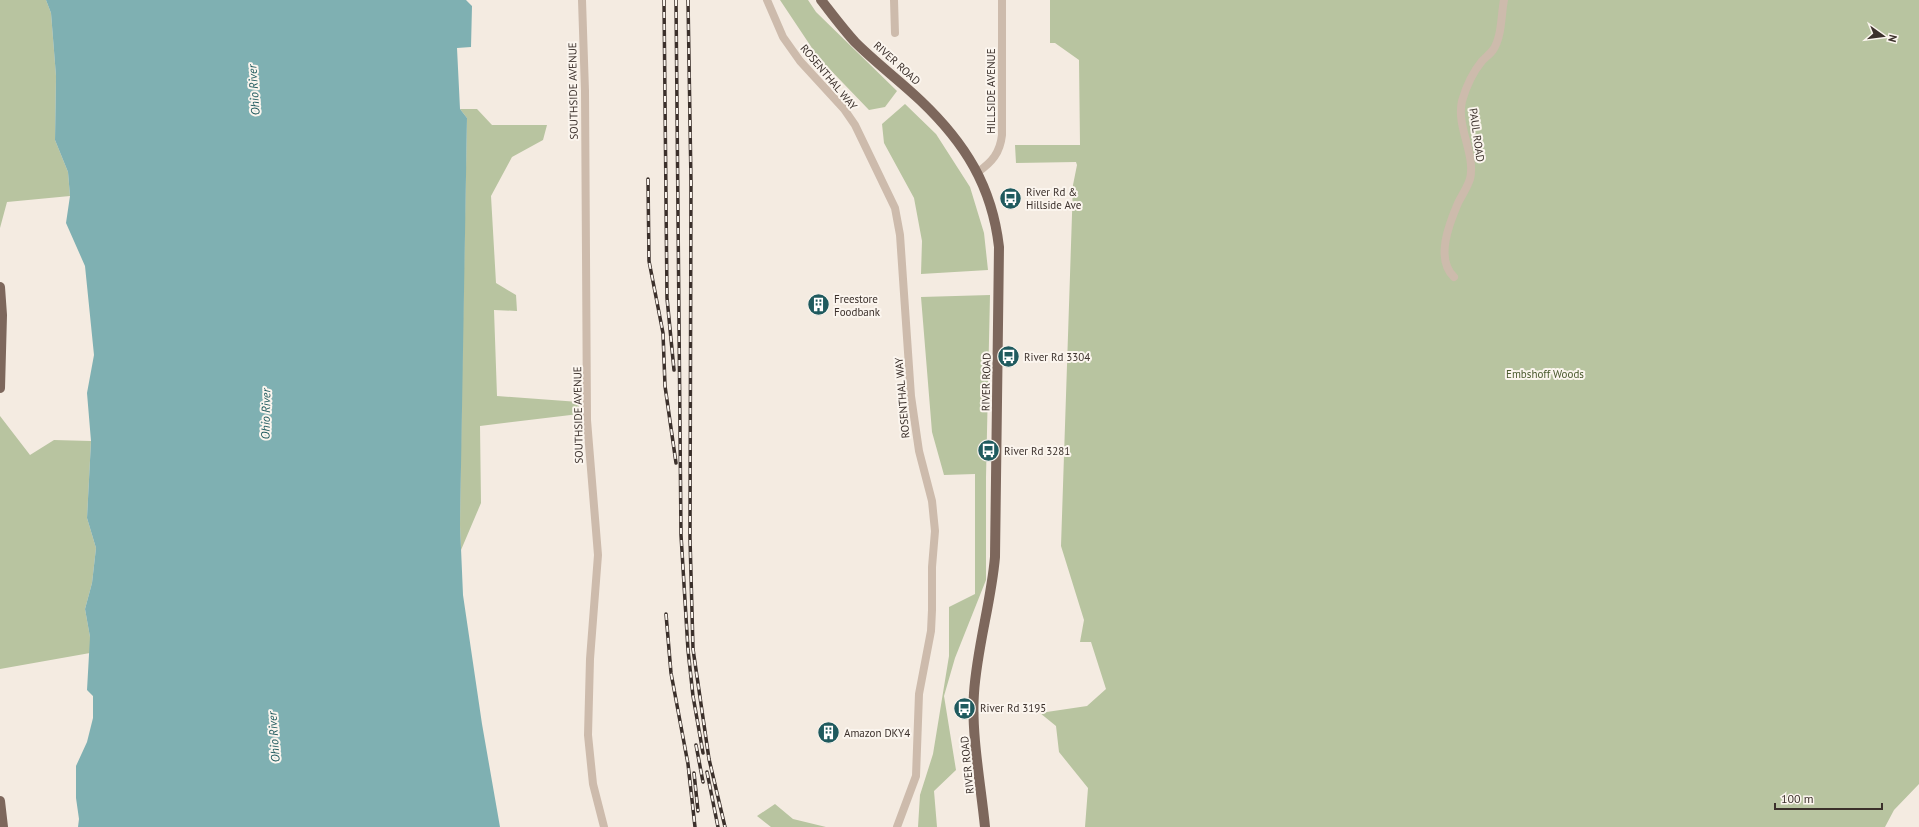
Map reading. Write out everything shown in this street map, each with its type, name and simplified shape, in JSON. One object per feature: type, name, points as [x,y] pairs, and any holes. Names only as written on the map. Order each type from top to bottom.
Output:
[{"type":"main road","name":"RIVER ROAD","points":[[821,0],[855,42],[941,121],[966,152],[978,172],[996,222],[999,247],[995,557],[992,584],[975,680],[973,707],[986,827]]},
{"type":"main road","points":[[0,287],[2,315],[0,388]]},
{"type":"main road","points":[[0,802],[2,827]]},
{"type":"street","name":"SOUTHSIDE AVENUE","points":[[582,0],[585,99],[587,420],[598,555],[590,659],[588,735],[593,784],[604,827]]},
{"type":"street","name":"ROSENTHAL WAY","points":[[766,0],[784,37],[800,61],[844,109],[855,125],[895,208],[900,235],[906,294],[911,396],[919,451],[932,501],[935,531],[932,567],[931,631],[919,694],[916,776],[897,827]]},
{"type":"street","points":[[894,0],[896,33]]},
{"type":"street","name":"HILLSIDE AVENUE","points":[[978,172],[990,163],[997,155],[1002,135],[1002,0]]},
{"type":"street","name":"PAUL ROAD","points":[[1454,278],[1450,274],[1446,264],[1445,244],[1458,205],[1468,184],[1471,169],[1462,123],[1462,102],[1473,74],[1493,50],[1496,43],[1504,0]]},
{"type":"green space","points":[[0,0],[46,0],[51,13],[56,76],[55,140],[68,172],[70,196],[7,202],[0,228]]},
{"type":"green space","points":[[780,0],[808,0],[816,12],[897,91],[885,107],[869,110],[818,57]]},
{"type":"green space","name":"Embshoff Woods","points":[[1050,0],[1919,0],[1919,784],[1894,810],[1885,827],[1085,827],[1088,788],[1059,752],[1056,726],[1040,713],[1087,706],[1106,689],[1091,642],[1080,642],[1084,620],[1061,546],[1073,185],[1077,165],[1076,162],[1016,163],[1015,145],[1080,145],[1079,60],[1055,43],[1050,43]]},
{"type":"green space","points":[[905,104],[936,134],[970,187],[984,233],[988,270],[921,274],[922,241],[914,198],[884,143],[882,124]]},
{"type":"green space","points":[[460,109],[477,109],[492,125],[547,125],[543,140],[512,157],[491,196],[496,283],[516,295],[517,311],[494,310],[497,396],[579,402],[579,414],[480,426],[481,503],[461,550],[462,370],[467,118]]},
{"type":"green space","points":[[990,295],[986,477],[986,580],[955,658],[944,696],[956,770],[934,791],[937,827],[918,827],[920,795],[933,754],[949,656],[949,607],[975,594],[975,474],[944,475],[932,432],[921,297]]},
{"type":"green space","points":[[0,416],[30,455],[54,440],[91,441],[87,518],[96,548],[92,583],[85,609],[90,637],[90,653],[0,669]]},
{"type":"green space","points":[[775,804],[793,819],[826,827],[771,827],[757,816]]},
{"type":"water","name":"Ohio River","points":[[46,0],[466,0],[472,6],[471,47],[457,48],[460,109],[467,118],[460,525],[463,595],[482,724],[500,827],[78,827],[79,819],[76,798],[76,766],[87,742],[93,718],[93,696],[87,690],[90,637],[85,609],[92,583],[96,548],[87,518],[91,441],[87,393],[94,355],[85,266],[66,223],[70,196],[68,172],[55,140],[56,76],[51,13]]},
{"type":"railway","points":[[664,0],[667,298],[674,370]]},
{"type":"railway","points":[[676,0],[681,535],[688,650],[693,696],[703,753]]},
{"type":"railway","points":[[688,0],[691,182],[690,538],[693,649],[709,759],[725,827]]},
{"type":"railway","points":[[648,179],[649,261],[663,333],[665,386],[676,463]]},
{"type":"railway","points":[[666,614],[671,673],[688,764],[695,827]]},
{"type":"railway","points":[[696,745],[703,782]]},
{"type":"railway","points":[[707,772],[718,827]]},
{"type":"railway","points":[[694,773],[698,811]]},
{"type":"place","name":"River Rd & Hillside Ave","points":[[1010,198]]},
{"type":"place","name":"Freestore Foodbank","points":[[818,305]]},
{"type":"place","name":"River Rd 3304","points":[[1009,357]]},
{"type":"place","name":"River Rd 3281","points":[[988,451]]},
{"type":"place","name":"River Rd 3195","points":[[965,708]]},
{"type":"place","name":"Amazon DKY4","points":[[829,733]]}]
